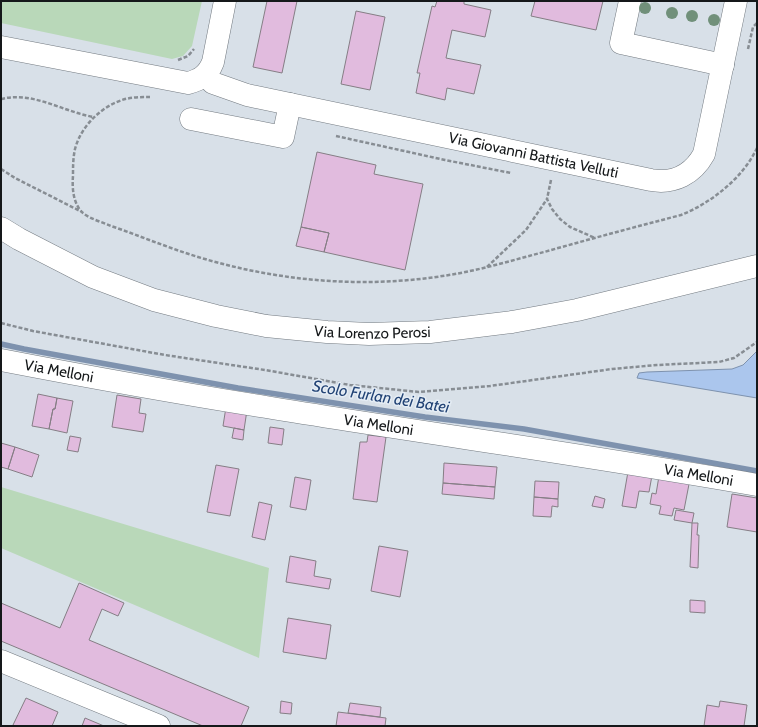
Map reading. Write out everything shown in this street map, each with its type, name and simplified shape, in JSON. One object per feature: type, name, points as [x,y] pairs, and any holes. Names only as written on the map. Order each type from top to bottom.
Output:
[{"type":"street","points":[[3,49],[50,56],[188,83],[196,81],[205,75],[213,62],[225,1]]},
{"type":"street","points":[[630,1],[621,43],[723,65]]},
{"type":"street","name":"Via Giovanni Battista Velluti","points":[[205,75],[213,83],[247,95],[651,180],[664,181],[676,179],[688,173],[701,160],[707,142],[736,1]]},
{"type":"street","points":[[191,119],[283,137],[290,104]]},
{"type":"street","name":"Via Lorenzo Perosi","points":[[1,228],[19,239],[93,277],[154,300],[216,316],[266,326],[327,332],[369,334],[430,332],[512,322],[585,309],[757,266]]},
{"type":"street","name":"Via Melloni","points":[[1,360],[267,407],[657,467],[757,485]]},
{"type":"street","points":[[1,660],[159,726]]},
{"type":"path","points":[[748,51],[753,28],[757,23]]},
{"type":"path","points":[[174,61],[188,56],[196,44]]},
{"type":"path","points":[[1,99],[12,96],[27,98],[47,102],[82,116],[94,117]]},
{"type":"path","points":[[83,213],[77,205],[72,183],[75,147],[80,135],[94,117],[123,99],[153,97]]},
{"type":"path","points":[[334,136],[513,173]]},
{"type":"path","points":[[1,169],[15,178],[100,221],[171,248],[225,265],[264,273],[303,279],[351,282],[414,280],[486,268],[691,211],[734,179],[749,162],[757,148]]},
{"type":"path","points":[[486,268],[526,230],[547,199],[551,180],[544,179]]},
{"type":"path","points":[[547,199],[552,209],[560,219],[570,227],[595,238]]},
{"type":"path","points":[[1,324],[165,355],[265,370],[350,385],[419,392],[490,386],[612,369],[719,362],[734,358],[757,342]]},
{"type":"green space","points":[[1,1],[202,1],[192,46],[183,56],[172,59],[1,23]]},
{"type":"green space","points":[[1,487],[269,568],[259,658],[1,548]]},
{"type":"water","points":[[757,351],[757,398],[637,378],[639,373],[647,372],[732,369],[743,365]]},
{"type":"building","points":[[267,1],[297,1],[282,73],[253,67]]},
{"type":"building","points":[[437,1],[464,1],[464,4],[491,10],[485,37],[452,30],[446,58],[481,65],[474,94],[447,88],[445,100],[416,93],[420,73],[417,73],[432,6],[435,7]]},
{"type":"building","points":[[535,1],[603,1],[596,30],[531,16]]},
{"type":"building","points":[[356,11],[385,17],[370,90],[341,84]]},
{"type":"building","points":[[317,152],[376,165],[374,174],[423,184],[405,270],[324,252],[329,233],[301,227]]},
{"type":"building","points":[[301,227],[329,233],[324,252],[296,246]]},
{"type":"building","points":[[38,394],[57,398],[49,429],[32,426]]},
{"type":"building","points":[[117,395],[141,399],[139,413],[146,414],[143,432],[112,427]]},
{"type":"building","points":[[57,398],[73,401],[67,433],[49,429]]},
{"type":"building","points":[[226,407],[247,410],[244,430],[223,426]]},
{"type":"building","points":[[270,427],[284,429],[282,445],[268,443]]},
{"type":"building","points":[[234,428],[244,430],[243,440],[232,438]]},
{"type":"building","points":[[368,435],[386,437],[377,502],[353,499],[360,442],[367,442]]},
{"type":"building","points":[[70,436],[81,438],[78,452],[67,450]]},
{"type":"building","points":[[1,443],[15,447],[8,469],[1,467]]},
{"type":"building","points":[[15,447],[39,455],[32,477],[8,469]]},
{"type":"building","points":[[444,463],[497,467],[495,487],[443,483]]},
{"type":"building","points":[[216,465],[239,469],[230,516],[207,512]]},
{"type":"building","points":[[629,466],[653,470],[649,492],[639,491],[636,508],[622,506]]},
{"type":"building","points":[[659,476],[690,479],[684,510],[674,508],[672,516],[659,514],[661,506],[650,504],[652,493],[656,494]]},
{"type":"building","points":[[295,477],[311,480],[306,510],[290,507]]},
{"type":"building","points":[[535,481],[559,482],[558,499],[534,497]]},
{"type":"building","points":[[443,483],[495,487],[494,499],[442,494]]},
{"type":"building","points":[[732,494],[757,498],[757,532],[727,527]]},
{"type":"building","points":[[595,496],[605,499],[603,508],[592,506]]},
{"type":"building","points":[[534,497],[558,499],[558,507],[552,506],[551,517],[533,516]]},
{"type":"building","points":[[259,502],[272,505],[265,540],[252,537]]},
{"type":"building","points":[[676,510],[694,513],[692,523],[674,520]]},
{"type":"building","points":[[692,523],[698,523],[698,568],[690,567]]},
{"type":"building","points":[[379,546],[408,551],[400,597],[371,591]]},
{"type":"building","points":[[290,556],[316,561],[314,576],[331,579],[329,589],[286,582]]},
{"type":"building","points":[[79,583],[124,603],[118,616],[102,609],[89,640],[249,707],[241,726],[203,726],[1,641],[1,603],[60,628]]},
{"type":"building","points":[[690,600],[705,601],[705,613],[690,612]]},
{"type":"building","points":[[288,618],[331,625],[326,659],[283,652]]},
{"type":"building","points":[[26,698],[58,712],[52,726],[13,725]]},
{"type":"building","points":[[281,701],[292,703],[291,714],[280,713]]},
{"type":"building","points":[[720,701],[747,705],[744,726],[704,726],[707,705],[719,707]]},
{"type":"building","points":[[350,703],[381,707],[380,717],[348,713]]},
{"type":"building","points":[[338,712],[386,718],[385,726],[336,726]]},
{"type":"building","points":[[85,718],[104,726],[82,726]]},
{"type":"waterway","name":"Scolo Furlan dei Batei","points":[[1,344],[238,388],[425,417],[524,429],[757,471]]}]
